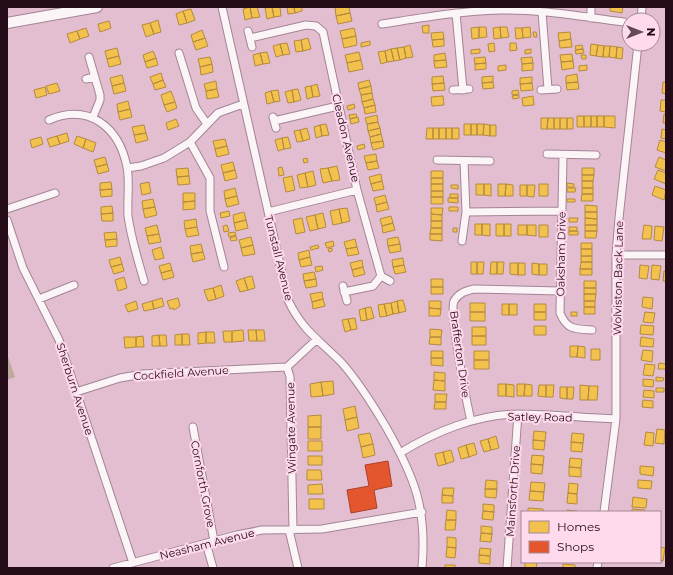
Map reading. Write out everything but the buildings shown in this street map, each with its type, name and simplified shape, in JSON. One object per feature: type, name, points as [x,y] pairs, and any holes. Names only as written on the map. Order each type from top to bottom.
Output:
[{"type":"street","points":[[7,23],[97,7]]},
{"type":"street","name":"Tunstall Avenue","points":[[222,7],[288,300],[295,316],[305,329],[340,362],[353,378],[377,412],[411,473],[422,512],[425,539],[422,568]]},
{"type":"street","points":[[591,7],[591,18]]},
{"type":"street","points":[[382,24],[456,13],[500,9],[542,12],[621,22]]},
{"type":"street","points":[[542,12],[544,89],[557,89]]},
{"type":"street","points":[[453,90],[466,90],[456,13]]},
{"type":"street","name":"Cleadon Avenue","points":[[252,47],[249,35],[306,25],[316,26],[323,32],[357,190],[381,276]]},
{"type":"street","name":"Wolviston Back Lane","points":[[604,511],[616,420],[616,255],[637,52]]},
{"type":"street","points":[[178,53],[196,108],[208,124]]},
{"type":"street","points":[[89,57],[100,94],[100,100],[93,117]]},
{"type":"street","points":[[86,79],[95,77]]},
{"type":"street","points":[[127,168],[141,166],[164,158],[190,142],[218,113],[243,104]]},
{"type":"street","points":[[274,122],[338,106]]},
{"type":"street","points":[[49,120],[59,115],[73,113],[93,117],[111,132],[120,146],[127,168],[130,228],[144,281]]},
{"type":"street","points":[[190,142],[210,178],[209,203],[224,267]]},
{"type":"street","points":[[547,154],[596,156]]},
{"type":"street","name":"Oaksham Drive","points":[[563,154],[560,313],[563,321],[574,329],[592,330]]},
{"type":"street","points":[[438,160],[490,161]]},
{"type":"street","points":[[462,241],[466,212],[464,161]]},
{"type":"street","points":[[268,212],[357,190]]},
{"type":"street","points":[[7,209],[55,193]]},
{"type":"street","points":[[40,198],[42,206]]},
{"type":"street","points":[[466,212],[561,211]]},
{"type":"street","name":"Sherburn Avenue","points":[[7,220],[23,268],[59,340],[129,565]]},
{"type":"street","points":[[616,255],[666,255]]},
{"type":"street","points":[[347,301],[343,289],[373,286],[381,276],[390,282]]},
{"type":"street","points":[[39,299],[74,285]]},
{"type":"street","points":[[66,289],[69,297]]},
{"type":"street","name":"Brafferton Drive","points":[[470,421],[454,323],[453,303],[457,297],[462,292],[474,289],[560,291]]},
{"type":"street","name":"Wingate Avenue","points":[[298,568],[291,530],[290,377],[288,367],[316,340]]},
{"type":"street","name":"Cockfield Avenue","points":[[76,392],[120,378],[143,374],[288,367]]},
{"type":"street","name":"Satley Road","points":[[400,453],[417,442],[470,421],[518,414],[616,420]]},
{"type":"street","name":"Mainsforth Drive","points":[[507,568],[518,414]]},
{"type":"street","name":"Cornforth Grove","points":[[193,427],[214,541]]},
{"type":"street","name":"Neasham Avenue","points":[[113,568],[129,565],[206,543],[262,530],[322,529],[422,512]]},
{"type":"street","points":[[206,543],[213,568]]},
{"type":"shaded area","points":[[7,354],[15,377],[7,380]]}]
